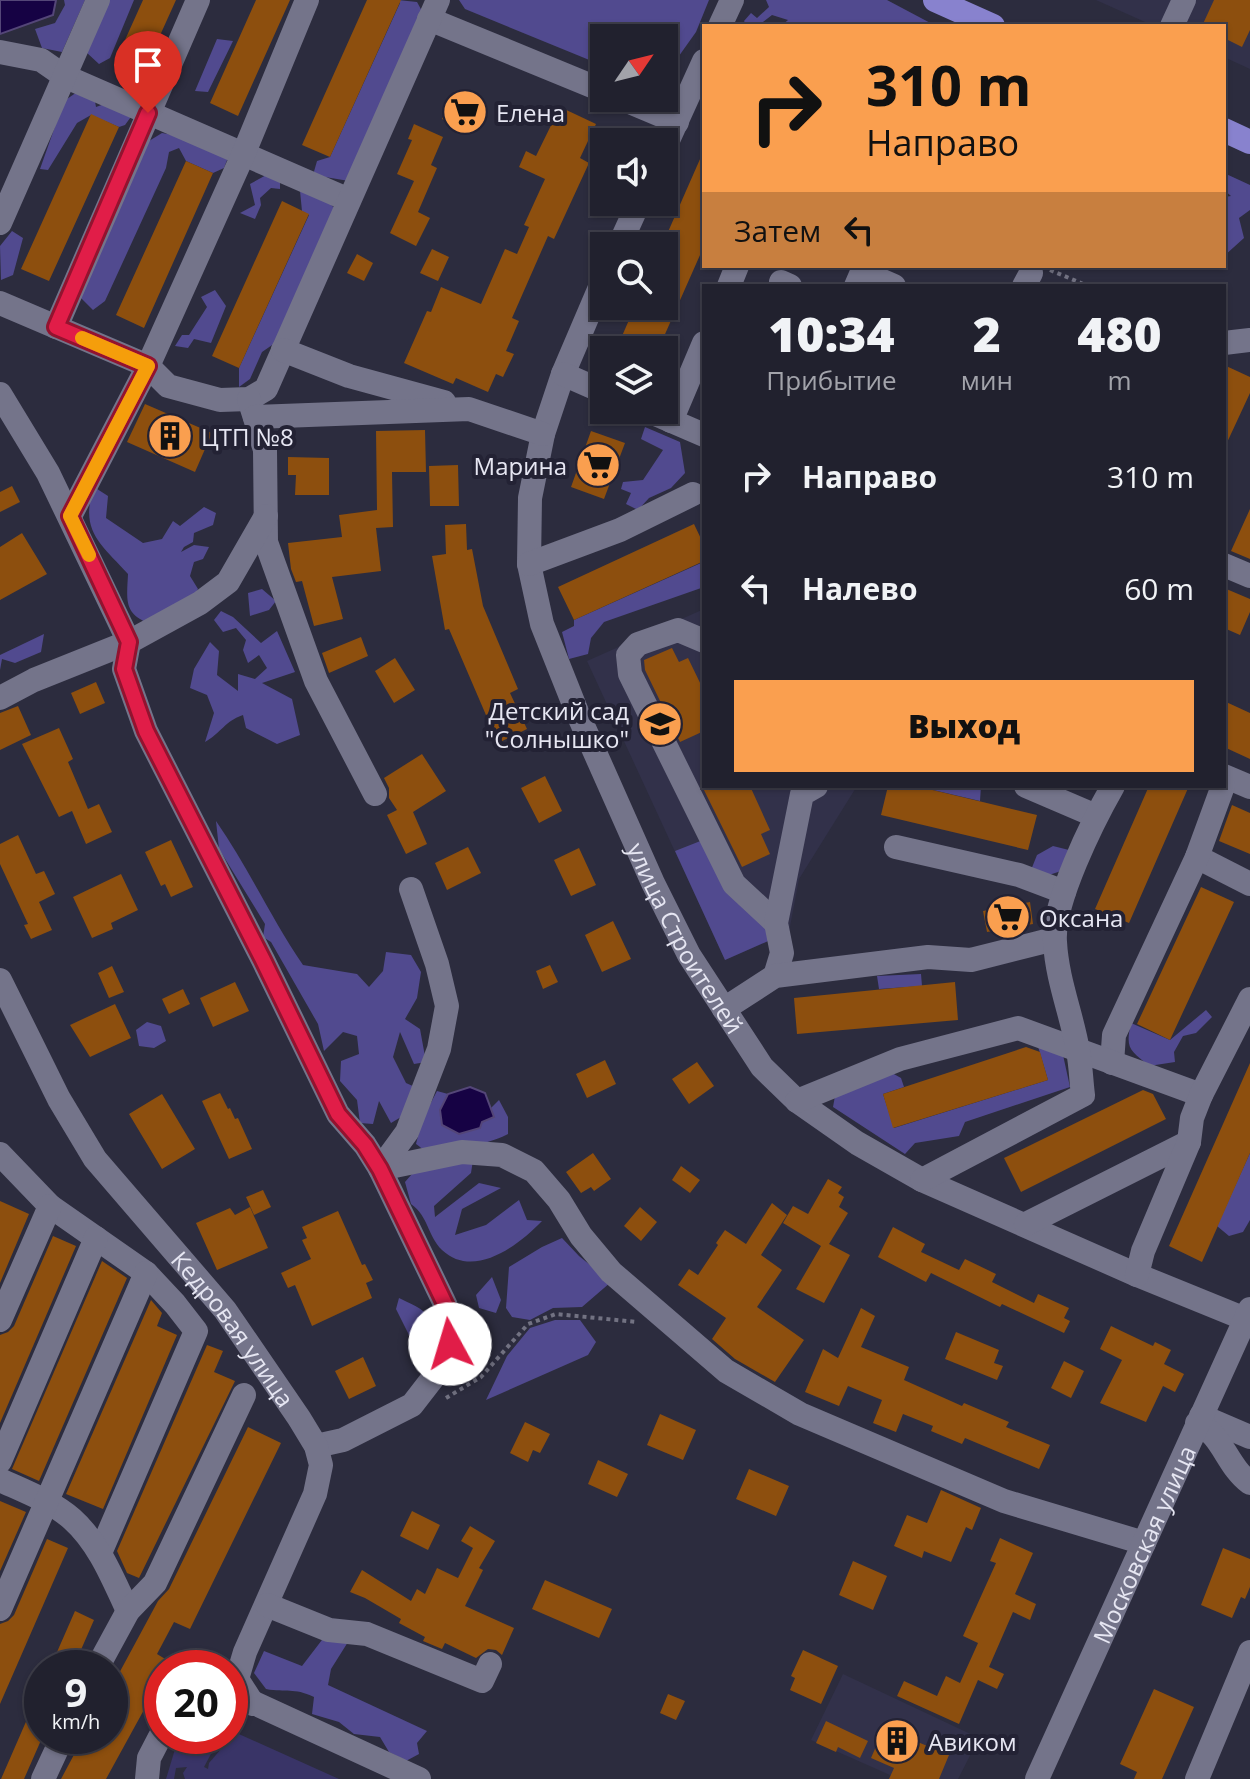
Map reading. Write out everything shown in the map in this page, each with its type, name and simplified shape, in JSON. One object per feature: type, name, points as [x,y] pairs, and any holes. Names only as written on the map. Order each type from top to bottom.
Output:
[{"type":"main road","points":[[935,0],[989,24]]},
{"type":"main road","points":[[1226,131],[1250,142]]},
{"type":"street","points":[[0,223],[98,0]]},
{"type":"street","points":[[56,327],[198,0]]},
{"type":"street","points":[[70,516],[148,366],[243,155],[307,0]]},
{"type":"street","points":[[721,24],[732,0]]},
{"type":"street","points":[[252,408],[266,389],[434,10],[590,84]]},
{"type":"street","points":[[0,52],[41,60],[64,76],[349,200]]},
{"type":"street","points":[[674,128],[698,90]]},
{"type":"street","points":[[653,112],[677,122]]},
{"type":"street","points":[[857,284],[862,272],[889,284]]},
{"type":"street","points":[[0,303],[148,366],[168,386],[252,408],[469,409]]},
{"type":"street","name":"улица Строителей","points":[[590,311],[563,374],[543,434],[530,498],[529,564],[542,624],[659,895],[689,955],[762,1067],[797,1101],[857,1143],[922,1180],[1137,1275],[1249,1316]]},
{"type":"street","points":[[1226,343],[1250,340]]},
{"type":"street","points":[[678,404],[702,348]]},
{"type":"street","points":[[283,350],[349,376],[469,409],[543,434]]},
{"type":"street","points":[[563,374],[590,386]]},
{"type":"street","points":[[0,394],[48,473],[129,642],[124,669],[146,731],[338,1114],[365,1145],[380,1169],[446,1306],[450,1344],[436,1374],[412,1405],[343,1440],[316,1446],[321,1465],[315,1494],[245,1652],[237,1679],[253,1704]]},
{"type":"street","points":[[252,408],[265,450],[266,542],[316,681],[375,794]]},
{"type":"street","points":[[678,424],[702,434]]},
{"type":"street","points":[[529,564],[620,530],[693,494]]},
{"type":"street","points":[[0,698],[34,680],[129,642],[200,603],[228,582],[266,516]]},
{"type":"street","points":[[1226,566],[1250,576]]},
{"type":"street","points":[[702,640],[678,630],[638,644],[628,655],[630,674],[734,884],[776,923]]},
{"type":"street","points":[[1226,781],[1250,787]]},
{"type":"street","points":[[775,976],[782,953],[776,923],[802,794],[812,788]]},
{"type":"street","points":[[1031,788],[1096,816]]},
{"type":"street","points":[[922,1180],[1083,1095],[1078,1050],[1064,998],[1054,939],[1064,892],[1096,816],[1112,788]]},
{"type":"street","points":[[1112,1063],[1114,1035],[1197,857],[1222,788]]},
{"type":"street","points":[[896,847],[1019,875],[1064,892]]},
{"type":"street","points":[[1197,857],[1250,884]]},
{"type":"street","points":[[380,1169],[407,1132],[439,1049],[447,1006],[437,964],[411,889]]},
{"type":"street","points":[[724,1009],[775,976],[928,957],[971,960],[1054,939]]},
{"type":"street","name":"Кедровая улица","points":[[0,980],[59,1099],[95,1159],[225,1310],[316,1446]]},
{"type":"street","points":[[1137,1275],[1143,1251],[1189,1142],[1192,1118],[1201,1095],[1250,999]]},
{"type":"street","points":[[797,1101],[900,1059],[1018,1028],[1201,1095]]},
{"type":"street","points":[[1026,1224],[1189,1142]]},
{"type":"street","points":[[380,1169],[462,1152],[502,1155],[534,1171],[611,1272],[726,1371],[800,1414],[1004,1501],[1144,1543]]},
{"type":"street","points":[[1,1159],[50,1206],[146,1273],[196,1331],[100,1553]]},
{"type":"street","points":[[0,1320],[50,1206]]},
{"type":"street","points":[[0,1461],[96,1238]]},
{"type":"street","points":[[0,1609],[146,1273]]},
{"type":"street","name":"Московская улица","points":[[1037,1779],[1199,1419],[1249,1316]]},
{"type":"street","points":[[107,1650],[128,1611],[155,1583],[244,1395]]},
{"type":"street","points":[[1199,1419],[1250,1437]]},
{"type":"street","points":[[1199,1419],[1211,1430],[1232,1467],[1250,1483]]},
{"type":"street","points":[[0,1480],[72,1519],[100,1553],[128,1611]]},
{"type":"street","points":[[267,1605],[329,1630],[367,1634],[482,1681],[490,1664]]},
{"type":"street","points":[[1197,1779],[1244,1685],[1250,1652]]},
{"type":"street","points":[[248,1701],[419,1779]]},
{"type":"street","points":[[43,1779],[55,1754]]},
{"type":"path","points":[[1032,275],[1078,284]]},
{"type":"path","points":[[412,1405],[444,1399],[481,1377],[528,1324],[556,1314],[672,1324]]},
{"type":"shaded area","points":[[0,0],[56,0],[53,15],[0,34]]},
{"type":"shaded area","points":[[64,0],[85,0],[62,52],[42,48],[35,29],[55,23],[65,5]]},
{"type":"shaded area","points":[[109,0],[134,0],[110,58],[99,64],[86,52]]},
{"type":"shaded area","points":[[398,0],[417,2],[423,13],[349,181],[313,175],[317,161],[330,157],[400,3]]},
{"type":"shaded area","points":[[459,0],[709,0],[696,32],[678,57],[678,24],[590,24],[590,60],[465,9]]},
{"type":"shaded area","points":[[766,0],[887,0],[932,24],[783,24],[788,20],[772,15],[761,24],[746,24],[744,21],[751,13],[757,18],[769,7]]},
{"type":"shaded area","points":[[1096,0],[1250,0],[1250,69],[1226,58],[1226,24],[1150,24]]},
{"type":"shaded area","points":[[217,39],[233,41],[208,92],[195,91]]},
{"type":"shaded area","points":[[80,90],[94,96],[96,107],[110,102],[133,114],[125,125],[119,127],[91,115],[77,123],[48,170],[40,169],[64,101]]},
{"type":"shaded area","points":[[162,133],[195,139],[229,155],[224,168],[213,173],[186,161],[179,148],[169,152],[166,168],[105,301],[93,310],[80,297],[149,141]]},
{"type":"shaded area","points":[[268,174],[280,177],[280,189],[271,188],[260,198],[261,205],[255,219],[240,213],[255,205],[250,184]]},
{"type":"shaded area","points":[[1226,174],[1250,185],[1250,210],[1239,218],[1244,238],[1226,254],[1226,197],[1231,196],[1226,192]]},
{"type":"shaded area","points":[[300,191],[325,198],[336,210],[278,341],[262,352],[250,379],[239,387],[239,368],[309,215],[302,211]]},
{"type":"shaded area","points":[[12,231],[23,238],[13,275],[1,280],[0,246]]},
{"type":"shaded area","points":[[215,290],[226,306],[211,343],[194,339],[188,348],[175,346],[182,335],[189,335],[207,307],[201,297]]},
{"type":"shaded area","points":[[645,427],[680,442],[685,473],[671,488],[649,498],[638,510],[626,504],[631,493],[621,489],[623,482],[643,480],[663,450],[641,439]]},
{"type":"shaded area","points":[[94,487],[108,496],[106,518],[143,543],[162,539],[173,521],[180,526],[204,507],[216,513],[213,525],[194,533],[193,542],[181,552],[194,545],[209,547],[203,559],[194,562],[190,576],[198,589],[192,598],[149,623],[135,615],[128,604],[128,574],[101,545],[91,526],[90,502]]},
{"type":"shaded area","points":[[702,564],[702,588],[604,622],[591,638],[588,654],[569,659],[562,632],[574,626],[574,620]]},
{"type":"shaded area","points":[[262,589],[276,601],[269,610],[250,616],[248,593]]},
{"type":"shaded area","name":"Детский сад \"Солнышко\"","points":[[702,610],[702,788],[856,788],[799,879],[789,932],[725,960],[587,661]]},
{"type":"shaded area","points":[[221,611],[233,617],[261,643],[277,631],[295,672],[262,683],[292,699],[300,735],[277,744],[246,728],[243,715],[205,742],[214,713],[207,695],[190,688],[194,669],[210,642],[219,651],[217,675],[238,691],[238,674],[255,679],[267,668],[259,655],[248,663],[243,650],[246,640],[236,628],[223,632],[214,620]]},
{"type":"shaded area","points":[[44,634],[41,652],[15,663],[2,659],[0,670],[0,655]]},
{"type":"shaded area","points":[[925,788],[981,788],[980,801]]},
{"type":"shaded area","points":[[216,821],[303,965],[357,974],[369,987],[383,971],[386,952],[411,955],[421,972],[417,998],[405,1019],[420,1029],[426,1062],[414,1064],[400,1032],[393,1057],[406,1083],[415,1087],[406,1114],[391,1123],[379,1101],[373,1124],[360,1123],[357,1100],[340,1081],[341,1061],[359,1054],[357,1036],[343,1032],[324,1051],[318,1024],[271,942],[263,937],[265,924],[219,849]]},
{"type":"shaded area","points":[[703,840],[775,938],[725,960],[675,851]]},
{"type":"shaded area","points":[[1053,846],[1069,850],[1064,870],[1046,876],[1031,870],[1037,855]]},
{"type":"shaded area","points":[[921,974],[922,986],[879,989],[877,976]]},
{"type":"shaded area","points":[[1206,1010],[1212,1017],[1196,1033],[1183,1036],[1174,1052],[1175,1062],[1149,1066],[1129,1044],[1131,1023],[1170,1040]]},
{"type":"shaded area","points":[[147,1022],[161,1026],[166,1041],[154,1048],[139,1046],[136,1030]]},
{"type":"shaded area","points":[[1037,1043],[1063,1055],[1070,1087],[965,1122],[959,1136],[915,1143],[905,1154],[833,1107],[835,1096],[892,1073],[901,1078],[904,1087],[883,1094],[894,1128],[1048,1080]]},
{"type":"shaded area","points":[[470,1087],[485,1093],[494,1117],[482,1122],[480,1128],[459,1134],[442,1125],[440,1110],[448,1094]]},
{"type":"shaded area","points":[[437,1091],[448,1094],[440,1110],[482,1122],[493,1117],[491,1108],[499,1100],[508,1117],[508,1134],[455,1149],[424,1150],[416,1144],[422,1120]]},
{"type":"shaded area","points":[[1250,1153],[1250,1220],[1243,1232],[1229,1236],[1217,1226]]},
{"type":"shaded area","points":[[473,1160],[471,1173],[434,1206],[435,1217],[479,1183],[501,1188],[462,1209],[455,1235],[486,1225],[519,1200],[527,1220],[542,1221],[509,1249],[495,1256],[468,1262],[455,1258],[437,1244],[411,1204],[405,1182],[418,1167]]},
{"type":"shaded area","points":[[562,1238],[611,1282],[582,1307],[553,1308],[530,1320],[512,1317],[506,1308],[509,1267]]},
{"type":"shaded area","points":[[492,1277],[501,1300],[496,1313],[479,1308],[476,1295]]},
{"type":"shaded area","points":[[399,1298],[420,1308],[428,1317],[431,1340],[418,1329],[411,1339],[396,1309]]},
{"type":"shaded area","points":[[555,1320],[580,1320],[596,1342],[588,1355],[486,1400],[507,1356],[530,1328]]},
{"type":"shaded area","points":[[325,1636],[348,1642],[331,1669],[328,1685],[427,1731],[417,1743],[419,1754],[406,1761],[389,1752],[380,1737],[354,1734],[339,1722],[312,1714],[314,1697],[295,1691],[266,1689],[254,1673],[264,1651],[302,1666]]},
{"type":"shaded area","points":[[843,1674],[979,1738],[958,1779],[899,1779],[811,1740]]},
{"type":"shaded area","points":[[248,1738],[339,1779],[185,1779],[183,1773],[187,1767],[176,1768],[174,1779],[166,1779],[174,1754],[211,1754],[204,1767],[208,1769],[217,1754],[248,1754]]},
{"type":"building","points":[[143,0],[176,0],[143,73],[116,60]]},
{"type":"building","points":[[256,0],[290,0],[238,116],[210,103]]},
{"type":"building","points":[[367,0],[401,0],[330,157],[302,145]]},
{"type":"building","points":[[1214,0],[1250,0],[1250,30],[1242,47],[1226,39],[1226,24],[1203,24]]},
{"type":"building","name":"Елена","points":[[455,91],[487,105],[474,133],[442,119]]},
{"type":"building","points":[[560,107],[596,124],[590,128],[590,137],[580,158],[589,163],[554,239],[548,236],[512,318],[519,321],[506,351],[514,354],[503,377],[496,374],[488,392],[456,378],[453,384],[404,363],[441,287],[481,304],[505,249],[517,254],[529,227],[524,225],[545,179],[519,167],[526,151],[536,156]]},
{"type":"building","points":[[91,114],[119,127],[49,281],[21,269]]},
{"type":"building","points":[[414,124],[443,137],[431,165],[437,168],[418,212],[430,218],[416,246],[390,233],[414,181],[397,174],[412,140],[408,139]]},
{"type":"building","points":[[702,155],[702,251],[678,305],[678,232],[668,232],[675,216],[678,216],[678,209]]},
{"type":"building","points":[[186,161],[213,173],[144,328],[116,315]]},
{"type":"building","points":[[282,201],[309,214],[239,368],[212,356]]},
{"type":"building","points":[[432,249],[449,257],[438,281],[420,273]]},
{"type":"building","points":[[357,254],[373,263],[364,281],[347,273]]},
{"type":"building","points":[[629,320],[671,320],[664,336],[622,336]]},
{"type":"building","points":[[1226,366],[1250,377],[1250,393],[1226,445]]},
{"type":"building","name":"ЦТП №8","points":[[145,404],[212,433],[195,472],[127,442]]},
{"type":"building","points":[[425,430],[426,472],[392,472],[393,527],[376,528],[381,571],[332,577],[343,619],[314,626],[302,581],[296,582],[291,569],[288,543],[342,537],[339,515],[377,510],[376,431]]},
{"type":"building","name":"Марина","points":[[591,431],[625,443],[604,499],[571,487]]},
{"type":"building","points":[[288,457],[329,458],[329,495],[295,495],[296,475],[288,475]]},
{"type":"building","points":[[458,465],[459,506],[430,506],[429,466]]},
{"type":"building","points":[[12,486],[20,502],[0,512],[0,492]]},
{"type":"building","points":[[1250,509],[1250,559],[1231,551]]},
{"type":"building","points":[[466,524],[467,550],[472,549],[483,606],[518,689],[510,693],[527,729],[498,743],[449,629],[445,630],[432,556],[446,554],[445,525]]},
{"type":"building","points":[[694,524],[702,541],[702,562],[574,620],[558,587]]},
{"type":"building","points":[[22,533],[47,574],[0,600],[0,547]]},
{"type":"building","points":[[1226,589],[1250,599],[1250,612],[1240,635],[1226,629]]},
{"type":"building","points":[[361,637],[368,656],[329,673],[322,653]]},
{"type":"building","points":[[672,648],[679,662],[688,658],[702,687],[702,732],[680,742],[645,670],[644,660]]},
{"type":"building","points":[[395,658],[415,690],[394,703],[375,671]]},
{"type":"building","points":[[96,682],[105,703],[80,714],[71,693]]},
{"type":"building","points":[[1226,702],[1250,713],[1250,759],[1226,748]]},
{"type":"building","points":[[18,706],[31,735],[0,750],[0,713]]},
{"type":"building","points":[[59,728],[73,759],[68,762],[88,809],[99,804],[112,832],[86,844],[72,811],[59,817],[22,744]]},
{"type":"building","points":[[422,754],[446,791],[413,812],[427,844],[406,854],[387,815],[397,810],[389,798],[389,788],[384,778]]},
{"type":"building","points":[[545,776],[562,811],[539,823],[521,788]]},
{"type":"building","points":[[703,788],[751,788],[770,830],[761,834],[770,854],[742,867]]},
{"type":"building","points":[[888,788],[924,788],[1037,815],[1028,850],[881,815]]},
{"type":"building","points":[[1148,788],[1188,788],[1129,923],[1095,909]]},
{"type":"building","points":[[1232,805],[1250,813],[1250,854],[1219,841]]},
{"type":"building","points":[[18,835],[36,874],[44,871],[55,894],[39,902],[52,930],[31,939],[24,925],[28,924],[0,864],[0,844]]},
{"type":"building","points":[[171,840],[193,887],[171,897],[165,884],[161,886],[145,852]]},
{"type":"building","points":[[468,847],[481,873],[447,890],[435,863]]},
{"type":"building","points":[[579,848],[596,885],[571,896],[554,860]]},
{"type":"building","points":[[121,874],[138,910],[111,923],[113,929],[92,938],[73,897]]},
{"type":"building","points":[[1201,887],[1234,902],[1170,1040],[1137,1024]]},
{"type":"building","name":"Оксана","points":[[1030,902],[1033,924],[987,932],[983,911]]},
{"type":"building","points":[[613,921],[631,959],[602,972],[585,935]]},
{"type":"building","points":[[550,965],[558,982],[543,989],[536,971]]},
{"type":"building","points":[[112,966],[124,992],[109,998],[98,973]]},
{"type":"building","points":[[235,982],[249,1011],[213,1027],[200,998]]},
{"type":"building","points":[[955,982],[958,1020],[797,1034],[794,998]]},
{"type":"building","points":[[183,989],[190,1004],[169,1014],[162,999]]},
{"type":"building","points":[[115,1004],[131,1038],[90,1057],[70,1025]]},
{"type":"building","points":[[1026,1047],[1040,1052],[1048,1080],[893,1128],[883,1094]]},
{"type":"building","points":[[605,1060],[616,1084],[587,1098],[576,1074]]},
{"type":"building","points":[[697,1062],[714,1086],[689,1104],[672,1079]]},
{"type":"building","points":[[1250,1063],[1250,1153],[1202,1262],[1169,1246]]},
{"type":"building","points":[[1143,1090],[1153,1094],[1166,1119],[1021,1192],[1004,1158]]},
{"type":"building","points":[[220,1093],[235,1119],[238,1118],[252,1149],[229,1159],[202,1101]]},
{"type":"building","points":[[162,1094],[195,1149],[162,1169],[129,1114]]},
{"type":"building","points":[[593,1153],[611,1179],[594,1191],[591,1187],[581,1193],[566,1172]]},
{"type":"building","points":[[681,1166],[700,1180],[690,1193],[672,1180]]},
{"type":"building","points":[[828,1179],[842,1187],[838,1193],[844,1197],[839,1207],[848,1213],[829,1244],[850,1255],[824,1303],[796,1289],[821,1246],[783,1223],[793,1206],[808,1214]]},
{"type":"building","points":[[263,1190],[271,1207],[254,1215],[246,1197]]},
{"type":"building","points":[[0,1201],[29,1214],[0,1283]]},
{"type":"building","points":[[772,1203],[787,1215],[761,1255],[782,1270],[757,1307],[804,1340],[775,1382],[735,1359],[712,1339],[726,1318],[678,1285],[689,1269],[698,1275],[725,1230],[746,1244]]},
{"type":"building","points":[[250,1207],[268,1248],[217,1270],[196,1223],[230,1208],[235,1215]]},
{"type":"building","points":[[640,1207],[657,1222],[641,1241],[624,1226]]},
{"type":"building","points":[[338,1211],[362,1265],[365,1264],[373,1280],[366,1283],[372,1298],[312,1326],[295,1285],[288,1288],[281,1273],[311,1259],[302,1240],[307,1238],[302,1227]]},
{"type":"building","points":[[893,1227],[925,1244],[921,1252],[959,1270],[965,1259],[996,1274],[992,1282],[1034,1303],[1038,1294],[1069,1308],[1064,1318],[1070,1321],[1064,1333],[1002,1304],[1000,1307],[931,1273],[926,1282],[878,1257]]},
{"type":"building","points":[[53,1236],[76,1246],[0,1423],[0,1335],[14,1326]]},
{"type":"building","points":[[102,1261],[127,1278],[39,1481],[12,1469]]},
{"type":"building","points":[[151,1300],[162,1313],[157,1326],[177,1335],[103,1509],[66,1494]]},
{"type":"building","points":[[861,1308],[875,1316],[861,1347],[909,1367],[904,1380],[962,1406],[964,1403],[1009,1422],[1006,1427],[1050,1445],[1039,1469],[965,1438],[962,1444],[931,1431],[933,1426],[903,1414],[896,1432],[873,1423],[882,1400],[848,1386],[839,1406],[805,1392],[823,1349],[838,1358]]},
{"type":"building","points":[[1111,1326],[1153,1346],[1155,1342],[1171,1350],[1164,1364],[1184,1374],[1175,1392],[1163,1386],[1146,1422],[1100,1403],[1122,1360],[1100,1349]]},
{"type":"building","points":[[956,1332],[999,1350],[994,1363],[1003,1366],[997,1380],[945,1359]]},
{"type":"building","points":[[207,1345],[223,1351],[214,1372],[235,1381],[139,1578],[127,1573],[117,1551]]},
{"type":"building","points":[[363,1357],[376,1386],[349,1399],[335,1371]]},
{"type":"building","points":[[1064,1361],[1084,1371],[1071,1398],[1051,1388]]},
{"type":"building","points":[[660,1414],[696,1430],[683,1460],[647,1445]]},
{"type":"building","points":[[525,1422],[550,1434],[540,1453],[533,1450],[528,1462],[510,1453]]},
{"type":"building","points":[[248,1427],[281,1443],[190,1629],[174,1622],[159,1650],[144,1650],[144,1710],[128,1739],[128,1657],[158,1601],[169,1589]]},
{"type":"building","points":[[598,1460],[628,1474],[617,1497],[588,1484]]},
{"type":"building","points":[[749,1469],[789,1486],[776,1516],[736,1499]]},
{"type":"building","points":[[941,1490],[981,1508],[972,1530],[966,1527],[951,1562],[924,1551],[922,1558],[894,1546],[907,1515],[927,1523]]},
{"type":"building","points":[[0,1501],[26,1512],[0,1571]]},
{"type":"building","points":[[412,1511],[440,1525],[428,1550],[400,1536]]},
{"type":"building","points":[[470,1526],[495,1541],[479,1568],[483,1570],[465,1606],[514,1628],[502,1655],[488,1649],[476,1658],[445,1643],[442,1649],[423,1641],[425,1637],[399,1623],[401,1619],[350,1592],[362,1570],[411,1601],[417,1589],[425,1594],[437,1568],[458,1578],[473,1548],[461,1541]]},
{"type":"building","points":[[1000,1538],[1033,1553],[1015,1594],[1036,1604],[1030,1620],[1013,1612],[989,1667],[1004,1674],[997,1689],[978,1680],[959,1724],[897,1696],[904,1681],[937,1696],[946,1676],[960,1683],[978,1643],[963,1636],[996,1563],[990,1561]]},
{"type":"building","points":[[47,1539],[68,1548],[0,1704],[0,1624],[14,1615]]},
{"type":"building","points":[[1223,1548],[1250,1559],[1250,1587],[1245,1599],[1241,1597],[1232,1618],[1201,1605]]},
{"type":"building","points":[[853,1561],[887,1576],[873,1610],[839,1595]]},
{"type":"building","points":[[545,1580],[612,1609],[599,1638],[532,1609]]},
{"type":"building","points":[[75,1611],[94,1620],[81,1650],[58,1650]]},
{"type":"building","points":[[803,1650],[838,1666],[821,1704],[790,1690],[795,1678],[791,1676]]},
{"type":"building","points":[[1154,1689],[1194,1707],[1162,1779],[1134,1779],[1137,1772],[1120,1764]]},
{"type":"building","points":[[668,1694],[685,1701],[676,1720],[660,1713]]},
{"type":"building","points":[[826,1721],[868,1741],[860,1758],[838,1747],[836,1752],[816,1743]]},
{"type":"building","points":[[24,1726],[24,1754],[35,1754],[24,1779],[1,1779]]},
{"type":"building","name":"Авиком","points":[[884,1728],[949,1755],[939,1779],[889,1779],[894,1768],[871,1758]]},
{"type":"building","points":[[74,1754],[120,1754],[106,1779],[61,1779]]},
{"type":"slow traffic","points":[[82,338],[148,366],[70,516],[89,555]]},
{"type":"place","name":"Елена","points":[[465,112]]},
{"type":"place","name":"ЦТП №8","points":[[170,436]]},
{"type":"place","name":"Марина","points":[[598,465]]},
{"type":"place","name":"Детский сад \"Солнышко\"","points":[[660,724]]},
{"type":"place","name":"Оксана","points":[[1008,917]]},
{"type":"place","name":"Авиком","points":[[897,1741]]},
{"type":"route","points":[[148,113],[56,327],[148,366],[70,516],[129,642],[124,669],[146,731],[338,1114],[365,1145],[380,1169],[446,1306],[450,1344]]}]
